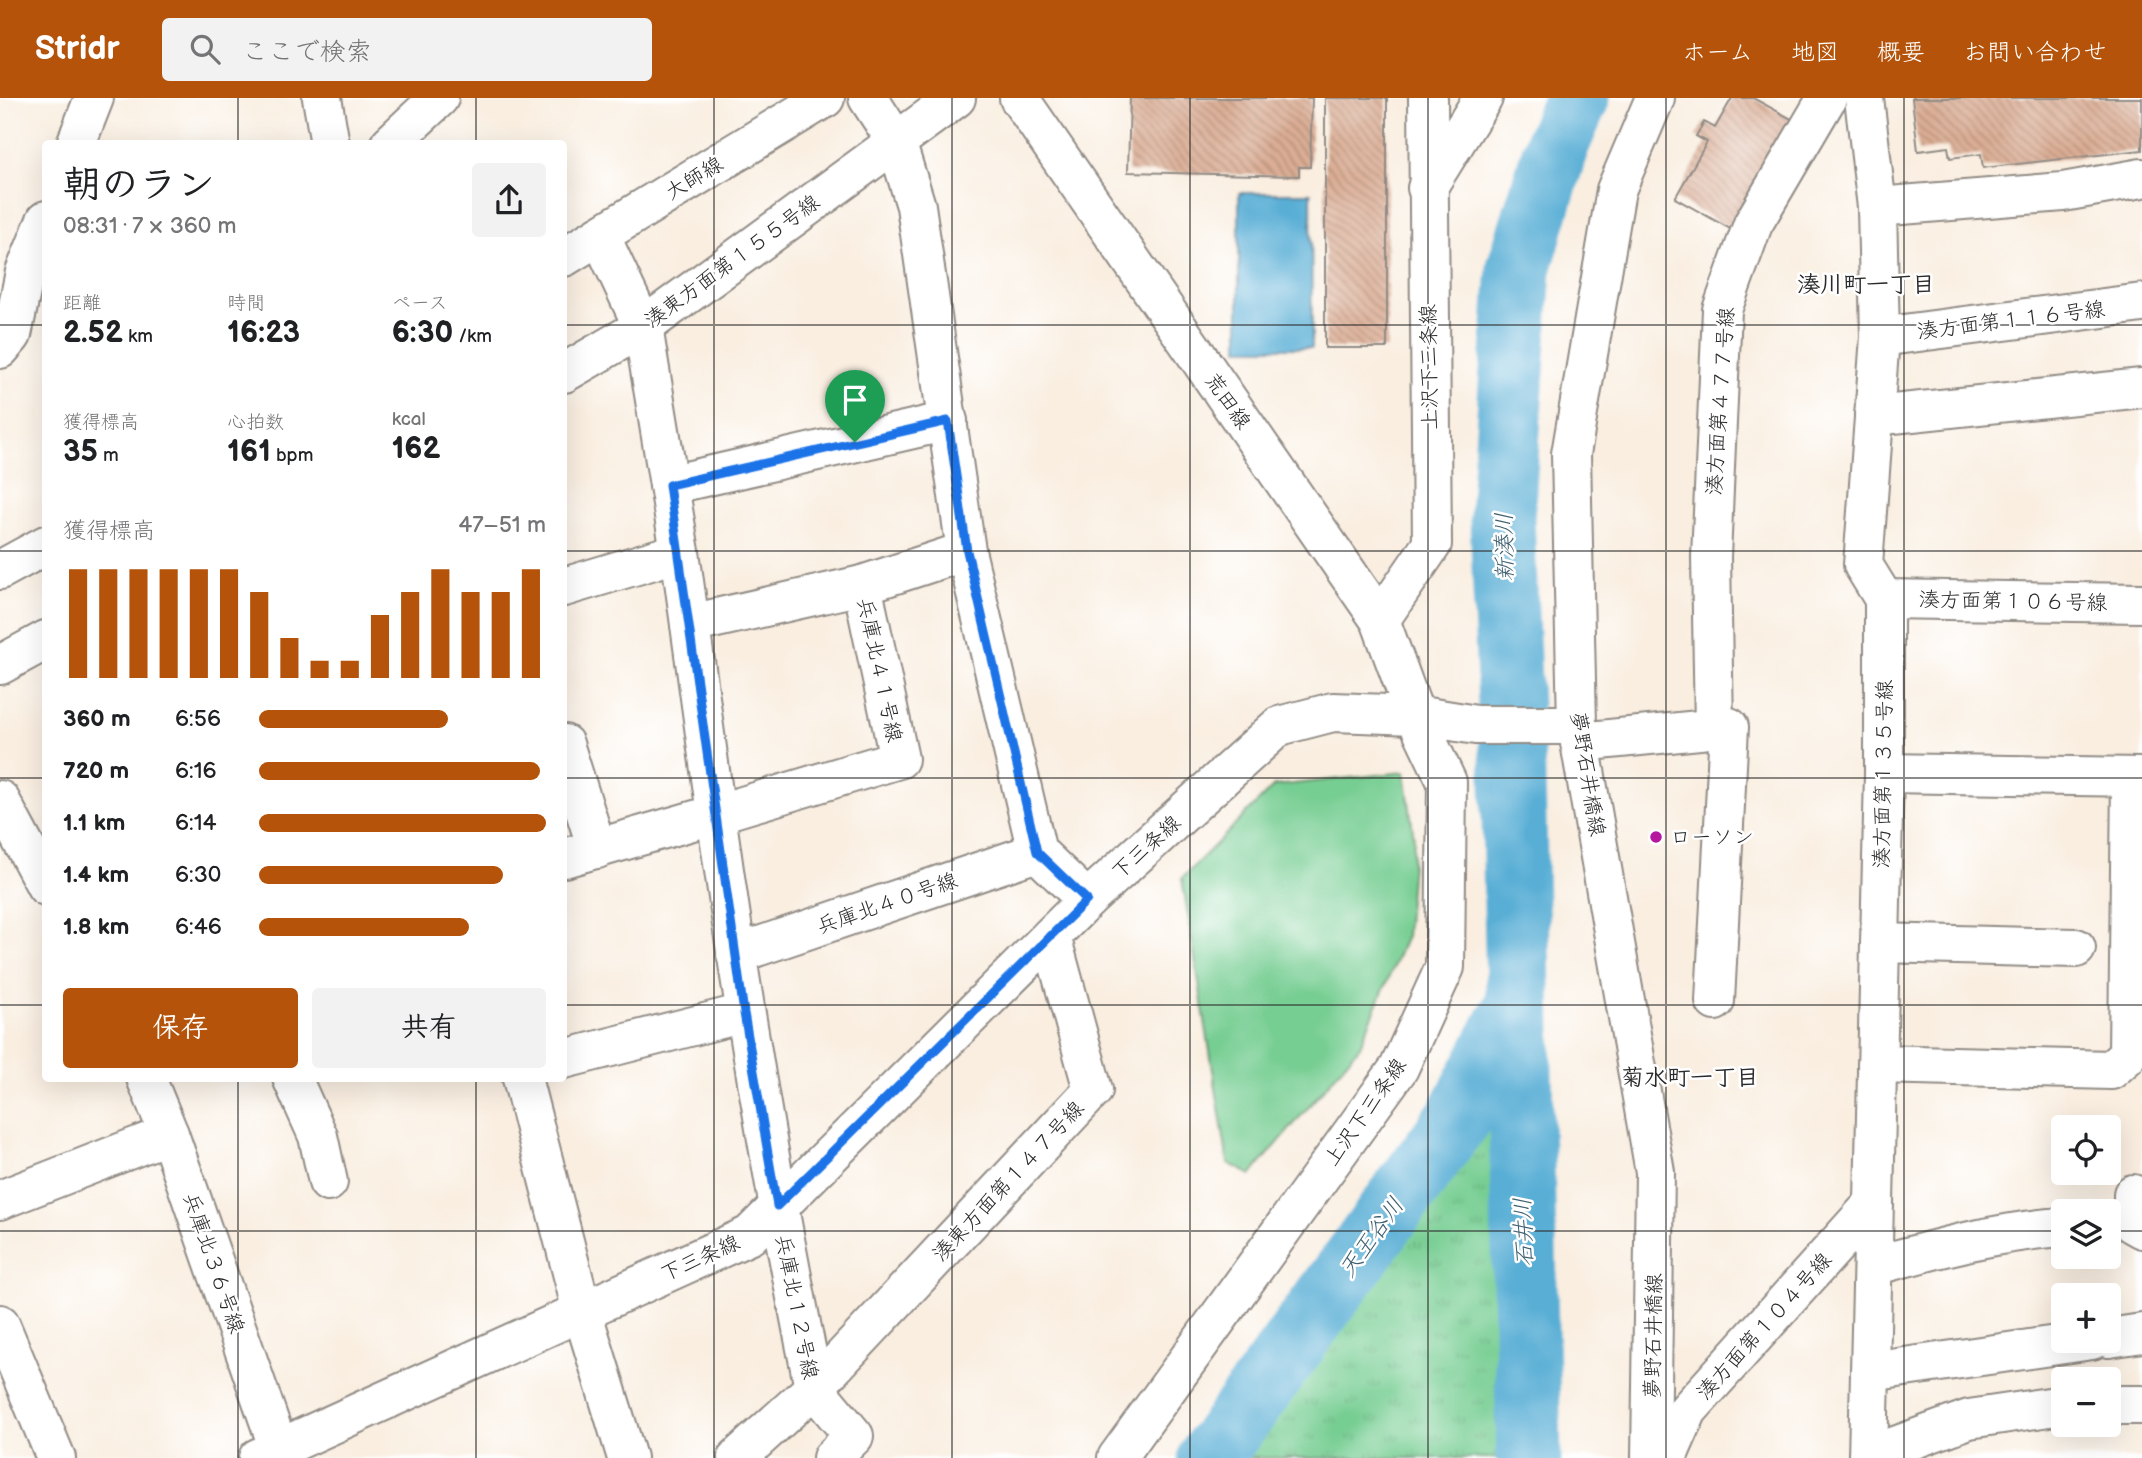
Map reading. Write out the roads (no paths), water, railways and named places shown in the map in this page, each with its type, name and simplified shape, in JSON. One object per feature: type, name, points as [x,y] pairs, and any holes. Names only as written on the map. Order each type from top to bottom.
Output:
[{"type":"street","points":[[78,140],[94,98]]},
{"type":"street","points":[[322,98],[329,140]]},
{"type":"street","points":[[394,140],[439,98]]},
{"type":"street","name":"大師線","points":[[567,255],[825,98]]},
{"type":"street","points":[[868,98],[896,142],[916,206],[967,551],[1037,852],[1087,900]]},
{"type":"street","name":"湊東方面第１５５号線","points":[[567,371],[643,327],[956,98]]},
{"type":"street","name":"荒田線","points":[[1018,98],[1380,620],[1415,715]]},
{"type":"street","name":"上沢下三条線","points":[[1380,620],[1432,544],[1428,98]]},
{"type":"street","points":[[1427,188],[1483,98]]},
{"type":"street","name":"夢野石井橋線","points":[[1651,1458],[1655,1172],[1567,731],[1571,454],[1615,190],[1655,98]]},
{"type":"street","name":"湊方面第４７７号線","points":[[1714,728],[1711,557],[1722,310],[1753,224],[1826,98]]},
{"type":"street","points":[[1864,98],[1877,207],[1880,337],[1863,565],[1884,599]]},
{"type":"street","points":[[1877,207],[2063,192],[2142,178]]},
{"type":"street","points":[[0,349],[12,335],[23,271],[42,229]]},
{"type":"street","points":[[600,235],[643,327],[680,552],[744,1013],[777,1206]]},
{"type":"street","name":"湊方面第１１６号線","points":[[1880,337],[2142,303]]},
{"type":"street","points":[[1874,416],[2142,388]]},
{"type":"street","points":[[669,485],[948,421]]},
{"type":"street","points":[[0,570],[42,547]]},
{"type":"street","name":"兵庫北４１号線","points":[[716,814],[899,759],[862,585],[967,551]]},
{"type":"street","points":[[567,586],[680,552]]},
{"type":"street","points":[[690,624],[862,585]]},
{"type":"street","name":"湊方面第１０６号線","points":[[1884,599],[2142,603]]},
{"type":"street","name":"湊方面第１３５号線","points":[[1868,1457],[1884,773],[1884,599]]},
{"type":"street","points":[[0,666],[42,642]]},
{"type":"street","name":"下三条線","points":[[273,1455],[750,1235],[1087,900],[1279,726],[1333,712],[1415,715],[1476,725],[1567,731],[1714,728]]},
{"type":"street","name":"上沢下三条線","points":[[1117,1458],[1399,1068],[1445,967],[1447,782],[1415,715]]},
{"type":"street","points":[[1714,728],[1729,727],[1716,1001]]},
{"type":"street","points":[[567,764],[580,853],[716,814]]},
{"type":"street","points":[[1877,1064],[2111,1070],[2128,1055],[2136,777],[1884,773]]},
{"type":"street","points":[[5,821],[42,880]]},
{"type":"street","name":"兵庫北４０号線","points":[[736,954],[1037,852]]},
{"type":"street","name":"湊東方面第１４７号線","points":[[814,1388],[1093,1090],[1051,936]]},
{"type":"street","points":[[1880,943],[2076,948]]},
{"type":"street","points":[[567,1058],[744,1013]]},
{"type":"street","name":"兵庫北３６号線","points":[[156,1082],[169,1134],[273,1455]]},
{"type":"street","points":[[294,1082],[318,1136],[328,1182]]},
{"type":"street","points":[[523,1082],[582,1311],[627,1458]]},
{"type":"street","points":[[0,1200],[169,1134]]},
{"type":"street","name":"湊方面第１０４号線","points":[[1667,1458],[1688,1410],[1874,1203]]},
{"type":"street","name":"兵庫北１２号線","points":[[737,1458],[814,1388],[777,1206]]},
{"type":"street","points":[[1873,1266],[1985,1237],[2051,1228]]},
{"type":"street","points":[[0,1324],[55,1458]]},
{"type":"street","points":[[2121,1337],[2142,1334]]},
{"type":"street","points":[[1870,1372],[2051,1346]]},
{"type":"street","points":[[814,1388],[853,1436],[832,1458]]},
{"type":"street","points":[[2121,1405],[2142,1405]]},
{"type":"street","points":[[1868,1457],[1969,1419],[2051,1407]]},
{"type":"water","points":[[1239,193],[1311,193],[1312,348],[1239,348]]},
{"type":"waterway","name":"新湊川","points":[[1529,1458],[1513,776],[1502,518],[1519,268],[1557,144],[1577,98]]},
{"type":"waterway","name":"天王谷川","points":[[1210,1458],[1459,1117],[1514,1011]]},
{"type":"place","name":"ローソン","points":[[1656,837]]},
{"type":"district","name":"湊川町一丁目","points":[[1866,284]]},
{"type":"district","name":"菊水町一丁目","points":[[1690,1077]]},
{"type":"water label","name":"石井川","points":[[1523,1232]]}]
